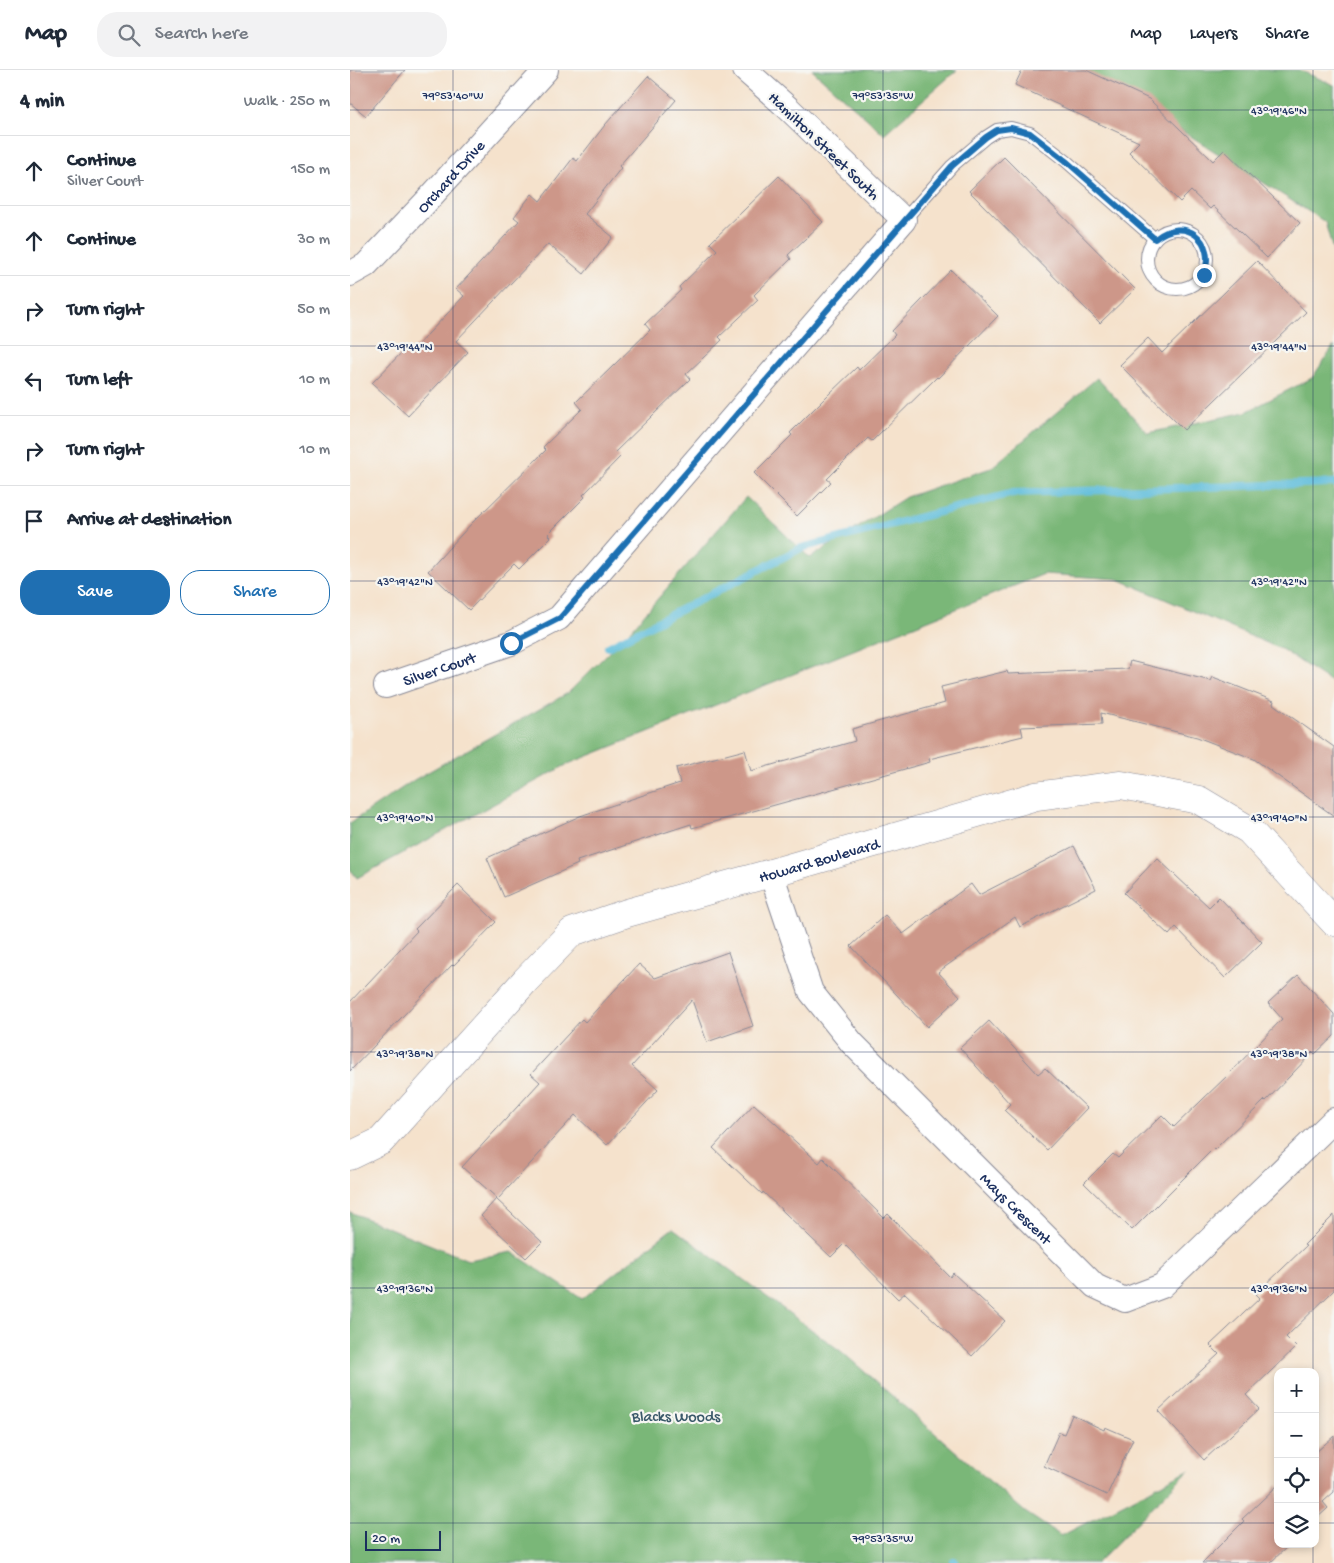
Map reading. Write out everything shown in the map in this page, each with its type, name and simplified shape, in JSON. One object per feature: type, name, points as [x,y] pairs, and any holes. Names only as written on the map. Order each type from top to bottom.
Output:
[{"type":"street","name":"Orchard Drive","points":[[350,274],[366,265],[426,203],[546,70]]},
{"type":"street","name":"Hamilton Street South","points":[[745,70],[788,108],[904,220]]},
{"type":"street","name":"Silver Court","points":[[386,686],[511,643],[560,618],[904,220]]},
{"type":"street","name":"Howard Boulevard","points":[[350,1156],[381,1140],[524,981],[572,932],[627,913],[1036,796],[1121,785],[1199,800],[1249,830],[1334,922]]},
{"type":"street","name":"Mays Crescent","points":[[771,873],[811,992],[852,1043],[1095,1286],[1125,1300],[1162,1286],[1334,1120]]},
{"type":"lane","points":[[904,220],[952,166],[986,137],[997,130],[1011,128],[1030,133],[1066,161],[1155,239]]},
{"type":"lane","points":[[1172,229],[1192,232],[1205,246],[1208,256],[1204,275],[1197,282],[1184,289],[1169,289],[1159,284],[1152,277],[1147,262],[1149,247],[1155,239],[1172,229]]},
{"type":"green space","points":[[812,70],[957,70],[884,134]]},
{"type":"green space","points":[[1087,70],[1299,70],[1334,85],[1334,254],[1325,222]]},
{"type":"green space","points":[[1334,346],[1334,684],[1283,650],[1118,579],[1044,574],[568,764],[357,878],[350,869],[350,823],[414,780],[568,693],[629,632],[746,497],[810,558],[906,497],[991,468],[1097,378],[1148,433],[1246,412],[1312,378]]},
{"type":"green space","name":"Blacks Woods","points":[[350,1212],[468,1260],[512,1252],[582,1299],[673,1228],[842,1352],[1025,1512],[1061,1536],[1190,1469],[1097,1563],[350,1563]]},
{"type":"building","points":[[350,70],[405,70],[366,116],[350,103]]},
{"type":"building","points":[[1022,70],[1086,70],[1149,99],[1213,161],[1224,150],[1300,223],[1267,258],[1213,206],[1210,209],[1191,191],[1180,202],[1129,152],[1139,142],[1015,85]]},
{"type":"building","points":[[648,76],[676,100],[619,166],[621,168],[585,214],[613,237],[584,274],[548,244],[456,341],[468,352],[408,416],[372,383],[406,348],[411,352],[464,296],[456,289],[519,221],[514,217],[532,194],[540,201],[573,158],[577,161],[605,125]]},
{"type":"building","points":[[1004,157],[1135,289],[1100,323],[969,191]]},
{"type":"building","points":[[779,176],[823,222],[788,255],[791,259],[754,295],[758,300],[719,337],[722,340],[686,374],[690,379],[615,452],[620,457],[583,495],[585,497],[548,534],[551,537],[519,569],[514,564],[469,610],[428,571],[472,523],[546,450],[543,447],[582,409],[576,402],[650,330],[645,324],[681,290],[679,287],[717,250],[710,243]]},
{"type":"building","points":[[1257,261],[1306,312],[1184,430],[1120,365],[1148,338],[1162,353]]},
{"type":"building","points":[[951,270],[998,316],[938,378],[872,441],[868,438],[827,479],[831,482],[797,516],[754,473],[827,396],[857,367],[859,370],[895,335],[892,331]]},
{"type":"building","points":[[1130,661],[1211,681],[1213,677],[1274,701],[1273,704],[1334,747],[1334,816],[1254,759],[1197,737],[1101,713],[1102,724],[1021,727],[1023,736],[929,759],[930,762],[692,828],[691,824],[577,861],[578,864],[504,897],[487,858],[580,816],[680,783],[676,768],[745,750],[751,771],[855,741],[852,729],[945,703],[941,687],[1007,671],[1008,674],[1128,669]]},
{"type":"building","points":[[1074,846],[1096,889],[1020,927],[1015,917],[938,972],[960,996],[927,1027],[851,946],[885,915],[903,934],[971,884],[979,895]]},
{"type":"building","points":[[1157,858],[1209,907],[1219,897],[1262,942],[1225,978],[1176,927],[1169,935],[1124,893]]},
{"type":"building","points":[[458,885],[496,922],[350,1071],[350,1002],[417,931],[415,929]]},
{"type":"building","points":[[728,952],[753,1026],[707,1042],[692,1000],[632,1066],[658,1090],[607,1145],[575,1115],[498,1199],[462,1167],[540,1082],[531,1074],[582,1019],[585,1022],[639,964],[655,978]]},
{"type":"building","points":[[1298,975],[1334,1014],[1334,1036],[1315,1054],[1313,1052],[1266,1101],[1214,1148],[1132,1230],[1084,1183],[1113,1154],[1118,1158],[1162,1115],[1174,1127],[1228,1075],[1282,1019],[1268,1003]]},
{"type":"building","points":[[989,1021],[1038,1074],[1045,1068],[1087,1108],[1047,1150],[1004,1110],[1010,1104],[960,1048]]},
{"type":"building","points":[[754,1104],[819,1163],[823,1158],[884,1218],[888,1214],[950,1277],[953,1273],[1005,1321],[972,1356],[905,1293],[898,1299],[844,1244],[831,1257],[763,1192],[762,1194],[713,1148]]},
{"type":"building","points":[[496,1199],[542,1242],[526,1258],[481,1216]]},
{"type":"building","points":[[1334,1215],[1334,1290],[1286,1337],[1296,1347],[1246,1395],[1259,1409],[1204,1460],[1158,1411],[1219,1354],[1210,1345],[1260,1298],[1256,1294],[1306,1246],[1304,1245]]},
{"type":"building","points":[[1072,1415],[1104,1430],[1105,1427],[1133,1439],[1107,1495],[1044,1466],[1059,1432],[1064,1434]]},
{"type":"building","points":[[1334,1436],[1334,1492],[1323,1502],[1328,1508],[1319,1516],[1319,1458],[1319,1449]]},
{"type":"building","points":[[1274,1489],[1274,1548],[1286,1548],[1270,1563],[1202,1563],[1244,1521],[1242,1519]]},
{"type":"waterway","points":[[608,647],[801,548],[1013,493],[1334,483]]},
{"type":"route","points":[[511,643],[560,618],[952,166],[997,130],[1011,128],[1030,133],[1066,161],[1155,239],[1172,229],[1192,232],[1205,246],[1208,256],[1204,275]]}]
